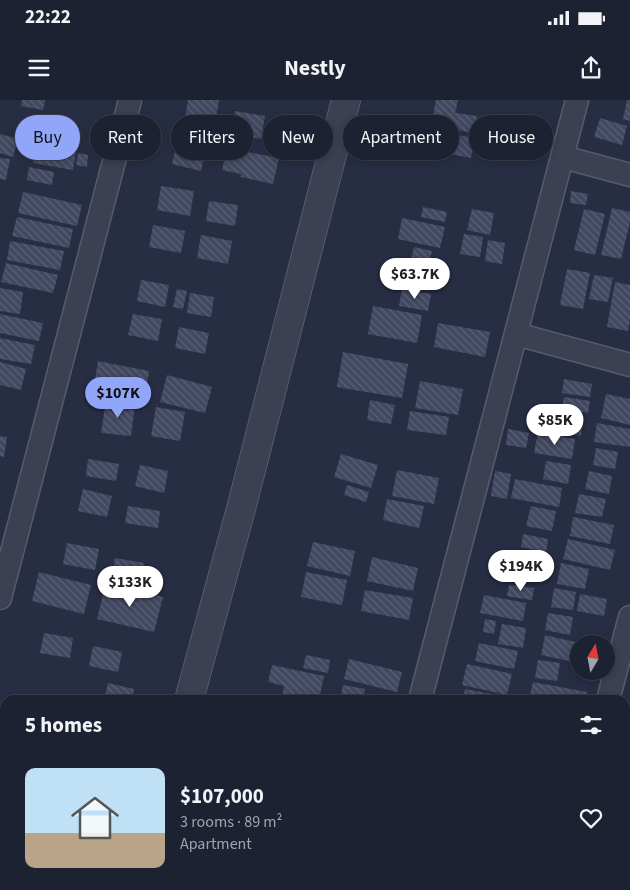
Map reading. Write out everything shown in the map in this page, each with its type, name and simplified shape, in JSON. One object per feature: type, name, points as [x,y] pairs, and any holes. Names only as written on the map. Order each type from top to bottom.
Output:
[{"type":"street","points":[[0,598],[130,100]]},
{"type":"street","points":[[190,695],[242,505],[346,100]]},
{"type":"street","points":[[421,695],[577,100]]},
{"type":"street","points":[[563,157],[630,175]]},
{"type":"street","points":[[516,334],[630,365]]},
{"type":"street","points":[[609,695],[630,617]]},
{"type":"building","points":[[22,100],[45,100],[43,110],[21,106]]},
{"type":"building","points":[[188,100],[219,100],[216,115],[186,115]]},
{"type":"building","points":[[436,100],[458,100],[455,113],[470,115],[469,132],[459,131],[459,115],[433,115]]},
{"type":"building","points":[[627,100],[630,100],[630,121],[623,119]]},
{"type":"building","points":[[235,111],[263,116],[261,139],[253,138],[253,115],[234,115]]},
{"type":"building","points":[[600,118],[627,126],[622,145],[594,137]]},
{"type":"building","points":[[0,134],[15,138],[13,157],[0,153]]},
{"type":"building","points":[[459,135],[469,137],[469,158],[459,156]]},
{"type":"building","points":[[80,153],[88,155],[87,167],[76,165],[77,160],[80,160]]},
{"type":"building","points":[[253,153],[263,155],[263,160],[279,160],[273,184],[241,177],[241,174],[222,170],[224,160],[253,160]]},
{"type":"building","points":[[0,158],[10,159],[6,180],[0,179]]},
{"type":"building","points":[[33,160],[75,160],[73,170],[33,163]]},
{"type":"building","points":[[173,160],[203,160],[201,171],[172,164]]},
{"type":"building","points":[[29,167],[54,172],[52,185],[27,180]]},
{"type":"building","points":[[161,186],[194,191],[190,216],[157,210]]},
{"type":"building","points":[[571,191],[588,194],[586,205],[570,203]]},
{"type":"building","points":[[23,192],[82,205],[77,226],[18,213]]},
{"type":"building","points":[[209,201],[238,205],[235,226],[206,221]]},
{"type":"building","points":[[423,207],[447,212],[445,222],[421,217]]},
{"type":"building","points":[[612,208],[630,212],[630,222],[621,259],[601,255]]},
{"type":"building","points":[[472,209],[494,213],[490,235],[467,230]]},
{"type":"building","points":[[584,209],[605,214],[595,255],[574,250]]},
{"type":"building","points":[[17,217],[73,229],[69,248],[12,236]]},
{"type":"building","points":[[402,218],[445,227],[440,248],[398,239]]},
{"type":"building","points":[[153,225],[185,231],[181,253],[149,247]]},
{"type":"building","points":[[464,234],[483,237],[480,257],[460,254]]},
{"type":"building","points":[[201,235],[232,241],[228,264],[197,258]]},
{"type":"building","points":[[488,240],[505,243],[502,264],[485,261]]},
{"type":"building","points":[[10,241],[64,251],[60,270],[7,260]]},
{"type":"building","points":[[414,247],[432,251],[428,268],[410,263]]},
{"type":"building","points":[[6,263],[58,275],[53,293],[1,282]]},
{"type":"building","points":[[567,269],[590,273],[583,309],[560,305]]},
{"type":"building","points":[[594,275],[613,278],[608,302],[589,299]]},
{"type":"building","points":[[141,280],[169,285],[165,307],[137,301]]},
{"type":"building","points":[[615,282],[630,285],[628,331],[607,327]]},
{"type":"building","points":[[0,288],[23,292],[20,314],[0,311]]},
{"type":"building","points":[[177,289],[187,291],[183,309],[173,307]]},
{"type":"building","points":[[402,289],[431,294],[428,311],[399,306]]},
{"type":"building","points":[[190,293],[214,297],[211,317],[187,313]]},
{"type":"building","points":[[373,306],[422,315],[417,343],[368,334]]},
{"type":"building","points":[[0,314],[43,323],[39,341],[0,333]]},
{"type":"building","points":[[133,314],[162,319],[158,341],[128,335]]},
{"type":"building","points":[[438,323],[490,332],[485,357],[434,347]]},
{"type":"building","points":[[179,327],[209,333],[205,354],[175,348]]},
{"type":"building","points":[[0,338],[35,345],[31,364],[0,359]]},
{"type":"building","points":[[343,352],[408,364],[402,398],[337,387]]},
{"type":"building","points":[[98,361],[149,371],[145,396],[94,386]]},
{"type":"building","points":[[0,362],[26,369],[21,390],[0,385]]},
{"type":"building","points":[[167,375],[212,387],[205,413],[160,402]]},
{"type":"building","points":[[564,379],[592,384],[590,397],[562,393]]},
{"type":"building","points":[[420,381],[463,389],[458,415],[415,408]]},
{"type":"building","points":[[606,394],[630,399],[630,425],[601,418]]},
{"type":"building","points":[[564,397],[590,401],[588,413],[562,408]]},
{"type":"building","points":[[370,400],[395,405],[391,424],[367,420]]},
{"type":"building","points":[[106,401],[135,405],[131,436],[101,433]]},
{"type":"building","points":[[156,407],[185,412],[180,441],[151,436]]},
{"type":"building","points":[[546,409],[584,416],[581,436],[542,428]]},
{"type":"building","points":[[410,411],[449,417],[446,435],[407,430]]},
{"type":"building","points":[[597,423],[630,429],[630,447],[594,442]]},
{"type":"building","points":[[508,429],[529,433],[526,448],[506,445]]},
{"type":"building","points":[[538,432],[575,439],[572,459],[534,453]]},
{"type":"building","points":[[0,436],[7,437],[4,457],[0,456]]},
{"type":"building","points":[[596,448],[618,452],[615,469],[593,465]]},
{"type":"building","points":[[341,454],[378,465],[371,488],[334,477]]},
{"type":"building","points":[[88,459],[119,464],[116,481],[86,476]]},
{"type":"building","points":[[546,461],[571,465],[568,484],[543,479]]},
{"type":"building","points":[[140,465],[168,471],[164,493],[135,486]]},
{"type":"building","points":[[397,470],[439,478],[434,504],[392,496]]},
{"type":"building","points":[[495,471],[511,474],[507,499],[491,496]]},
{"type":"building","points":[[589,471],[612,476],[609,494],[585,489]]},
{"type":"building","points":[[515,479],[562,488],[559,507],[511,498]]},
{"type":"building","points":[[347,485],[369,492],[366,502],[344,495]]},
{"type":"building","points":[[83,489],[112,496],[107,517],[78,511]]},
{"type":"building","points":[[579,494],[606,499],[602,517],[575,513]]},
{"type":"building","points":[[387,499],[424,506],[419,528],[383,520]]},
{"type":"building","points":[[128,506],[160,511],[158,528],[125,523]]},
{"type":"building","points":[[531,506],[556,511],[552,531],[526,526]]},
{"type":"building","points":[[573,517],[614,525],[610,544],[570,536]]},
{"type":"building","points":[[523,534],[548,539],[546,552],[521,547]]},
{"type":"building","points":[[568,539],[615,550],[610,570],[563,559]]},
{"type":"building","points":[[313,542],[355,551],[350,576],[307,566]]},
{"type":"building","points":[[67,543],[99,549],[95,570],[63,564]]},
{"type":"building","points":[[517,552],[544,557],[542,570],[515,566]]},
{"type":"building","points":[[372,557],[418,568],[413,591],[367,581]]},
{"type":"building","points":[[115,558],[144,563],[141,583],[112,578]]},
{"type":"building","points":[[561,563],[589,569],[585,589],[557,584]]},
{"type":"building","points":[[39,572],[91,585],[84,614],[32,601]]},
{"type":"building","points":[[306,572],[347,580],[342,605],[301,597]]},
{"type":"building","points":[[106,583],[163,597],[154,632],[97,619]]},
{"type":"building","points":[[509,585],[534,588],[532,600],[507,596]]},
{"type":"building","points":[[554,588],[576,592],[573,610],[551,607]]},
{"type":"building","points":[[365,590],[413,598],[409,620],[361,611]]},
{"type":"building","points":[[580,594],[607,599],[604,616],[577,611]]},
{"type":"building","points":[[484,595],[526,603],[523,621],[480,613]]},
{"type":"building","points":[[548,613],[573,617],[570,635],[545,630]]},
{"type":"building","points":[[485,619],[496,621],[494,634],[483,632]]},
{"type":"building","points":[[502,624],[526,628],[523,648],[498,644]]},
{"type":"building","points":[[44,633],[73,638],[70,658],[40,653]]},
{"type":"building","points":[[545,635],[570,641],[570,661],[541,655]]},
{"type":"building","points":[[479,643],[518,651],[514,669],[475,661]]},
{"type":"building","points":[[93,646],[122,652],[118,672],[89,666]]},
{"type":"building","points":[[306,655],[330,660],[328,673],[303,668]]},
{"type":"building","points":[[349,659],[402,672],[397,692],[344,679]]},
{"type":"building","points":[[538,660],[560,663],[557,681],[535,678]]},
{"type":"building","points":[[467,664],[512,674],[507,695],[462,685]]},
{"type":"building","points":[[272,665],[324,676],[320,695],[282,695],[284,686],[268,682]]},
{"type":"building","points":[[533,682],[587,692],[586,695],[530,695]]},
{"type":"building","points":[[108,683],[134,689],[133,695],[105,695]]},
{"type":"building","points":[[343,685],[365,689],[364,695],[341,695]]},
{"type":"building","points":[[465,689],[496,695],[464,695]]}]
